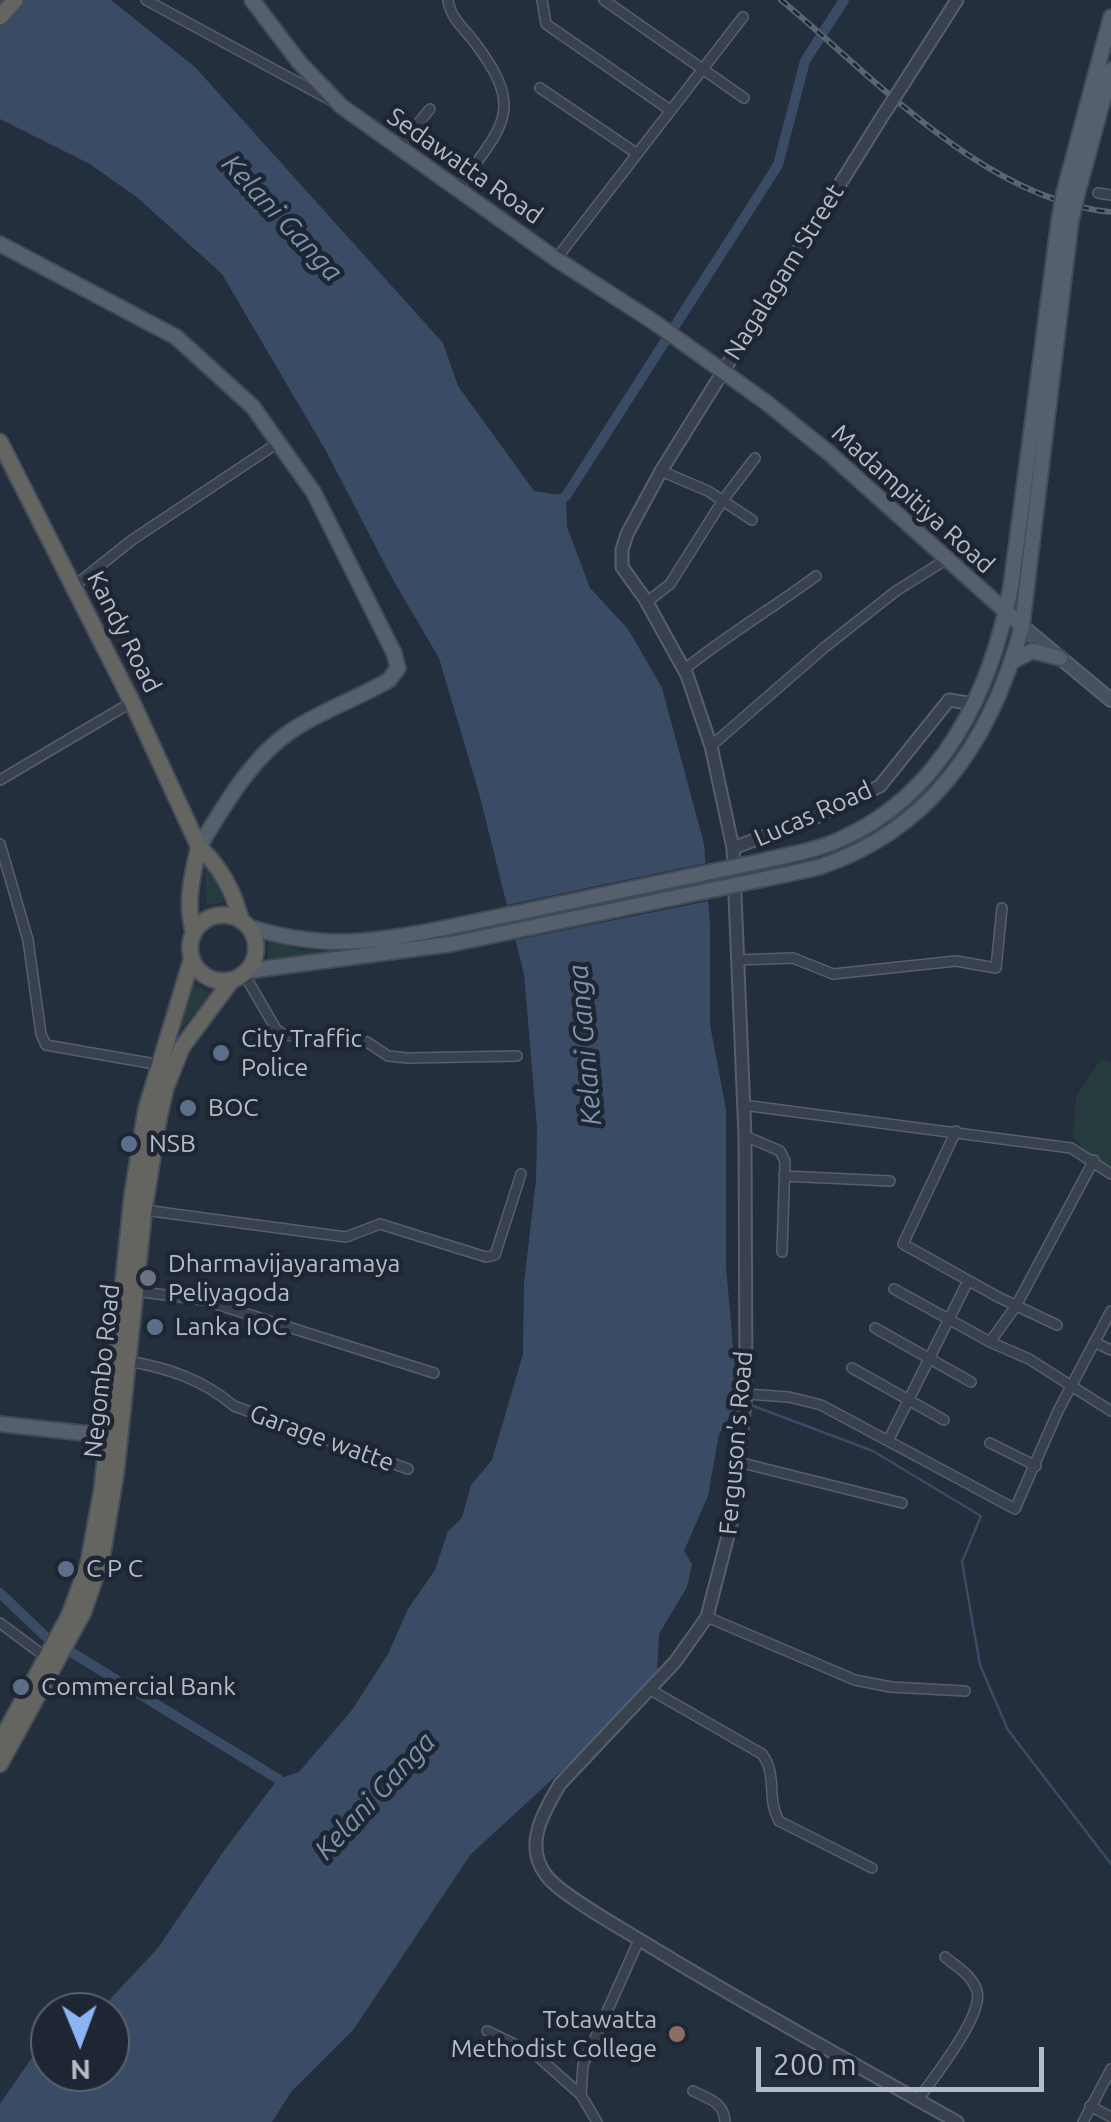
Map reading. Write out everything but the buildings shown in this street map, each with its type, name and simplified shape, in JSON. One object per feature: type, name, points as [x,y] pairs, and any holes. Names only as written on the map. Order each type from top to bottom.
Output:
[{"type":"highway","points":[[0,17],[15,0]]},
{"type":"highway","name":"Kandy Road","points":[[0,442],[132,702],[199,847],[214,860],[245,924]]},
{"type":"highway","points":[[194,933],[189,918],[190,887],[199,847]]},
{"type":"highway","points":[[214,916],[231,916],[245,924],[256,950],[241,975],[208,977],[192,958],[190,945],[194,933],[214,916]]},
{"type":"highway","name":"Negombo Road","points":[[0,1742],[83,1613],[102,1556],[132,1196],[146,1110],[192,958]]},
{"type":"highway","name":"Negombo Road","points":[[114,1436],[128,1361],[152,1152],[172,1070],[194,1027],[241,975]]},
{"type":"highway","name":"Negombo Road","points":[[0,1764],[52,1657]]},
{"type":"main road","name":"Sedawatta Road","points":[[252,0],[298,62],[341,106],[556,259],[672,335]]},
{"type":"main road","points":[[245,924],[284,938],[329,944],[366,942],[450,927],[816,848],[875,822],[924,781],[956,738],[974,704],[994,658],[1006,612],[1065,220],[1111,17]]},
{"type":"main road","points":[[1070,193],[1111,70]]},
{"type":"main road","points":[[241,975],[451,944],[823,865],[883,838],[936,794],[972,750],[1013,661],[1022,626],[1065,220]]},
{"type":"main road","points":[[0,244],[176,337],[253,407],[314,493],[394,653],[398,668],[380,686],[288,732],[232,793],[199,847]]},
{"type":"main road","name":"Madampitiya Road","points":[[672,335],[829,454],[1111,700]]},
{"type":"main road","points":[[986,594],[998,596],[1010,586]]},
{"type":"main road","points":[[1013,661],[1032,651],[1060,658]]},
{"type":"main road","points":[[0,1424],[114,1436]]},
{"type":"street","points":[[146,0],[341,106]]},
{"type":"street","points":[[448,0],[452,14],[504,87],[504,111],[496,136],[457,189]]},
{"type":"street","points":[[542,0],[546,24],[670,110]]},
{"type":"street","points":[[604,0],[744,98]]},
{"type":"street","name":"Nagalagam Street","points":[[622,550],[661,471],[722,370],[956,0]]},
{"type":"street","points":[[556,259],[743,16]]},
{"type":"street","points":[[540,88],[636,153]]},
{"type":"street","points":[[398,146],[430,109]]},
{"type":"street","points":[[1098,192],[1111,195]]},
{"type":"street","points":[[73,588],[132,540],[279,442]]},
{"type":"street","points":[[647,602],[670,584],[723,500],[755,458]]},
{"type":"street","points":[[661,471],[723,500],[752,520]]},
{"type":"street","name":"Ferguson's Road","points":[[622,550],[622,567],[647,602],[684,669],[711,746],[732,848],[745,1136],[746,1394],[732,1524],[707,1618],[691,1644],[560,1784],[535,1836],[537,1858],[546,1877],[639,1940],[727,1995],[957,2122]]},
{"type":"street","points":[[711,746],[825,647],[896,592],[947,559]]},
{"type":"street","points":[[684,669],[816,576]]},
{"type":"street","name":"Lucas Road","points":[[732,848],[816,818],[880,786],[949,700],[974,704]]},
{"type":"street","points":[[0,780],[132,702]]},
{"type":"street","points":[[0,844],[28,940],[41,1034],[46,1045],[160,1065]]},
{"type":"street","points":[[738,960],[794,958],[833,974],[956,961],[996,968],[1002,908]]},
{"type":"street","points":[[241,975],[276,1029],[284,1035],[367,1042],[388,1056],[408,1058],[517,1056]]},
{"type":"street","points":[[744,1104],[1071,1148],[1111,1174]]},
{"type":"street","points":[[956,1131],[904,1244],[1057,1325]]},
{"type":"street","points":[[745,1136],[780,1151],[785,1161],[782,1252]]},
{"type":"street","points":[[990,1342],[1016,1306],[1094,1160]]},
{"type":"street","points":[[144,1210],[346,1237],[380,1224],[486,1258],[495,1255],[521,1174]]},
{"type":"street","points":[[784,1176],[890,1180]]},
{"type":"street","points":[[888,1441],[968,1281]]},
{"type":"street","points":[[894,1289],[1029,1359],[1111,1411]]},
{"type":"street","points":[[135,1290],[203,1300],[434,1373]]},
{"type":"street","points":[[746,1394],[810,1401],[1015,1508],[1111,1312]]},
{"type":"street","points":[[875,1328],[971,1382]]},
{"type":"street","points":[[1094,1342],[1111,1350]]},
{"type":"street","name":"Garage watte","points":[[128,1361],[162,1367],[210,1386],[234,1406],[408,1469]]},
{"type":"street","points":[[852,1368],[944,1420]]},
{"type":"street","points":[[990,1443],[1036,1466]]},
{"type":"street","points":[[738,1462],[902,1502]]},
{"type":"street","points":[[707,1618],[855,1680],[891,1687],[965,1692]]},
{"type":"street","points":[[0,1624],[52,1657]]},
{"type":"street","points":[[648,1688],[762,1754],[770,1764],[773,1810],[778,1821],[872,1868]]},
{"type":"street","points":[[581,2095],[584,2065],[639,1940]]},
{"type":"street","points":[[918,2100],[971,2020],[977,2003],[978,1993],[970,1976],[945,1957]]},
{"type":"street","points":[[487,2030],[535,2054],[581,2095],[598,2122]]},
{"type":"street","points":[[1083,2122],[1111,2068]]},
{"type":"street","points":[[693,2091],[720,2105],[725,2122]]},
{"type":"street","points":[[1090,2106],[1111,2117]]},
{"type":"green space","points":[[204,858],[224,902],[207,905]]},
{"type":"green space","points":[[269,942],[303,950],[340,951],[267,961]]},
{"type":"green space","points":[[192,983],[211,993],[179,1032]]},
{"type":"green space","points":[[1101,1059],[1111,1063],[1111,1178],[1073,1137],[1076,1097]]},
{"type":"water","name":"Kelani Ganga","points":[[0,0],[111,0],[195,67],[443,343],[458,386],[534,491],[566,496],[567,527],[590,588],[628,629],[662,688],[704,844],[710,926],[710,1025],[726,1109],[726,1266],[738,1404],[719,1434],[708,1496],[684,1551],[692,1564],[687,1587],[659,1634],[657,1670],[606,1730],[471,1854],[353,2030],[291,2092],[272,2122],[0,2122],[0,2104],[30,2061],[30,2092],[130,2092],[130,1992],[117,1992],[158,1948],[278,1779],[299,1772],[352,1710],[388,1654],[408,1609],[435,1570],[448,1531],[462,1518],[471,1485],[492,1460],[523,1354],[524,1283],[536,1180],[537,1127],[524,974],[479,793],[439,658],[326,451],[222,274],[138,198],[88,163],[0,119]]},
{"type":"pier","points":[[711,862],[713,900],[511,941],[502,906]]},
{"type":"waterway","points":[[556,502],[566,496],[778,165],[805,61],[844,0]]},
{"type":"waterway","points":[[748,1404],[873,1451],[981,1516],[962,1562],[980,1665],[1008,1730],[1111,1864]]},
{"type":"waterway","points":[[0,1593],[45,1636],[278,1779]]},
{"type":"railway","points":[[781,0],[893,98],[976,160],[1019,185],[1064,203],[1111,212]]},
{"type":"place","name":"City Traffic Police","points":[[221,1053]]},
{"type":"place","name":"BOC","points":[[188,1108]]},
{"type":"place","name":"NSB","points":[[129,1144]]},
{"type":"place","name":"Dharmavijayaramaya Peliyagoda","points":[[148,1278]]},
{"type":"place","name":"Lanka IOC","points":[[155,1327]]},
{"type":"place","name":"C P C","points":[[66,1569]]},
{"type":"place","name":"Commercial Bank","points":[[21,1687]]},
{"type":"place","name":"Totawatta Methodist College","points":[[677,2034]]}]
